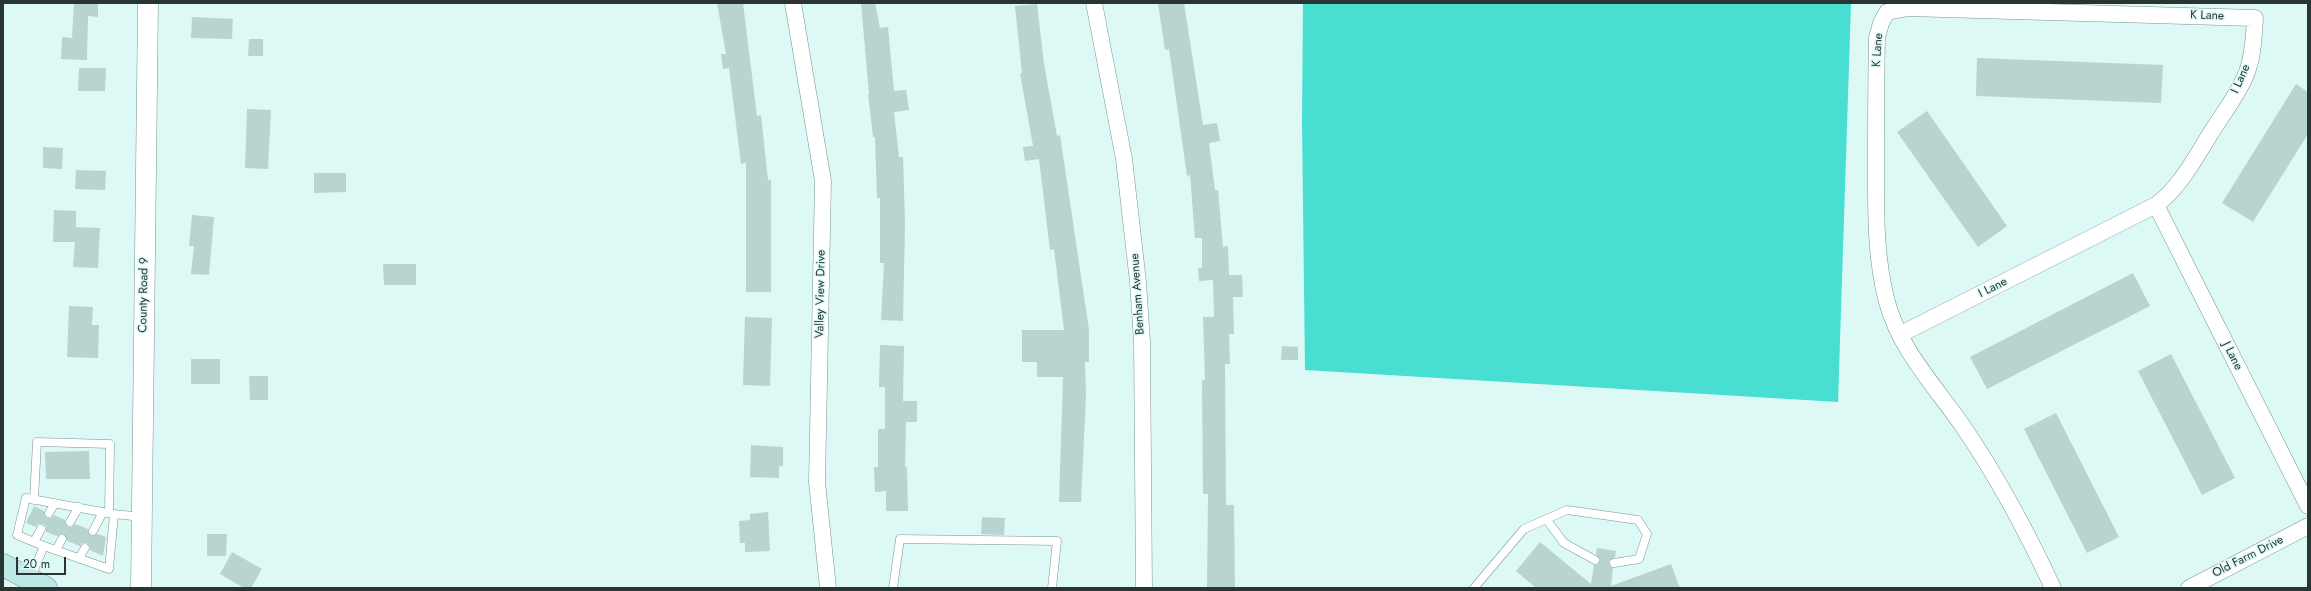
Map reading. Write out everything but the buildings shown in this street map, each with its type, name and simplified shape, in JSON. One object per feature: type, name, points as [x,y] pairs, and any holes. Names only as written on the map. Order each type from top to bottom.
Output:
[{"type":"main road","points":[[3,565],[38,584]]},
{"type":"street","name":"County Road 9","points":[[141,588],[148,3]]},
{"type":"street","name":"Valley View Drive","points":[[793,3],[823,182],[817,482],[828,588]]},
{"type":"street","name":"Benham Avenue","points":[[1094,3],[1124,159],[1138,282],[1142,342],[1144,588]]},
{"type":"street","name":"K Lane","points":[[1901,334],[1887,304],[1878,262],[1876,214],[1877,38],[1881,23],[1887,12],[1908,8],[2255,18]]},
{"type":"street","name":"I Lane","points":[[1901,334],[2156,205],[2168,197],[2176,187],[2237,91],[2247,72],[2253,50],[2255,18]]},
{"type":"street","name":"J Lane","points":[[2156,205],[2308,506]]},
{"type":"street","points":[[1901,334],[1915,362],[1962,426],[1980,455],[2036,550],[2054,588]]},
{"type":"street","name":"Old Farm Drive","points":[[2188,588],[2308,526]]},
{"type":"lane","points":[[34,500],[37,442],[110,444],[108,513],[109,568],[44,546],[17,535],[26,498],[34,500],[79,507],[108,513],[142,517]]},
{"type":"lane","points":[[49,513],[55,503]]},
{"type":"lane","points":[[70,522],[79,507]]},
{"type":"lane","points":[[1474,588],[1524,529],[1567,510],[1638,520],[1647,534],[1639,559],[1614,563]]},
{"type":"lane","points":[[93,532],[108,513]]},
{"type":"lane","points":[[1546,519],[1564,543],[1595,560]]},
{"type":"lane","points":[[34,542],[41,530]]},
{"type":"lane","points":[[56,550],[62,538]]},
{"type":"lane","points":[[893,588],[900,539],[943,539],[1057,541],[1052,588]]},
{"type":"lane","points":[[38,584],[44,546]]},
{"type":"lane","points":[[79,558],[85,548]]},
{"type":"shaded area","points":[[1303,3],[1851,3],[1838,402],[1305,370],[1302,121]]}]
